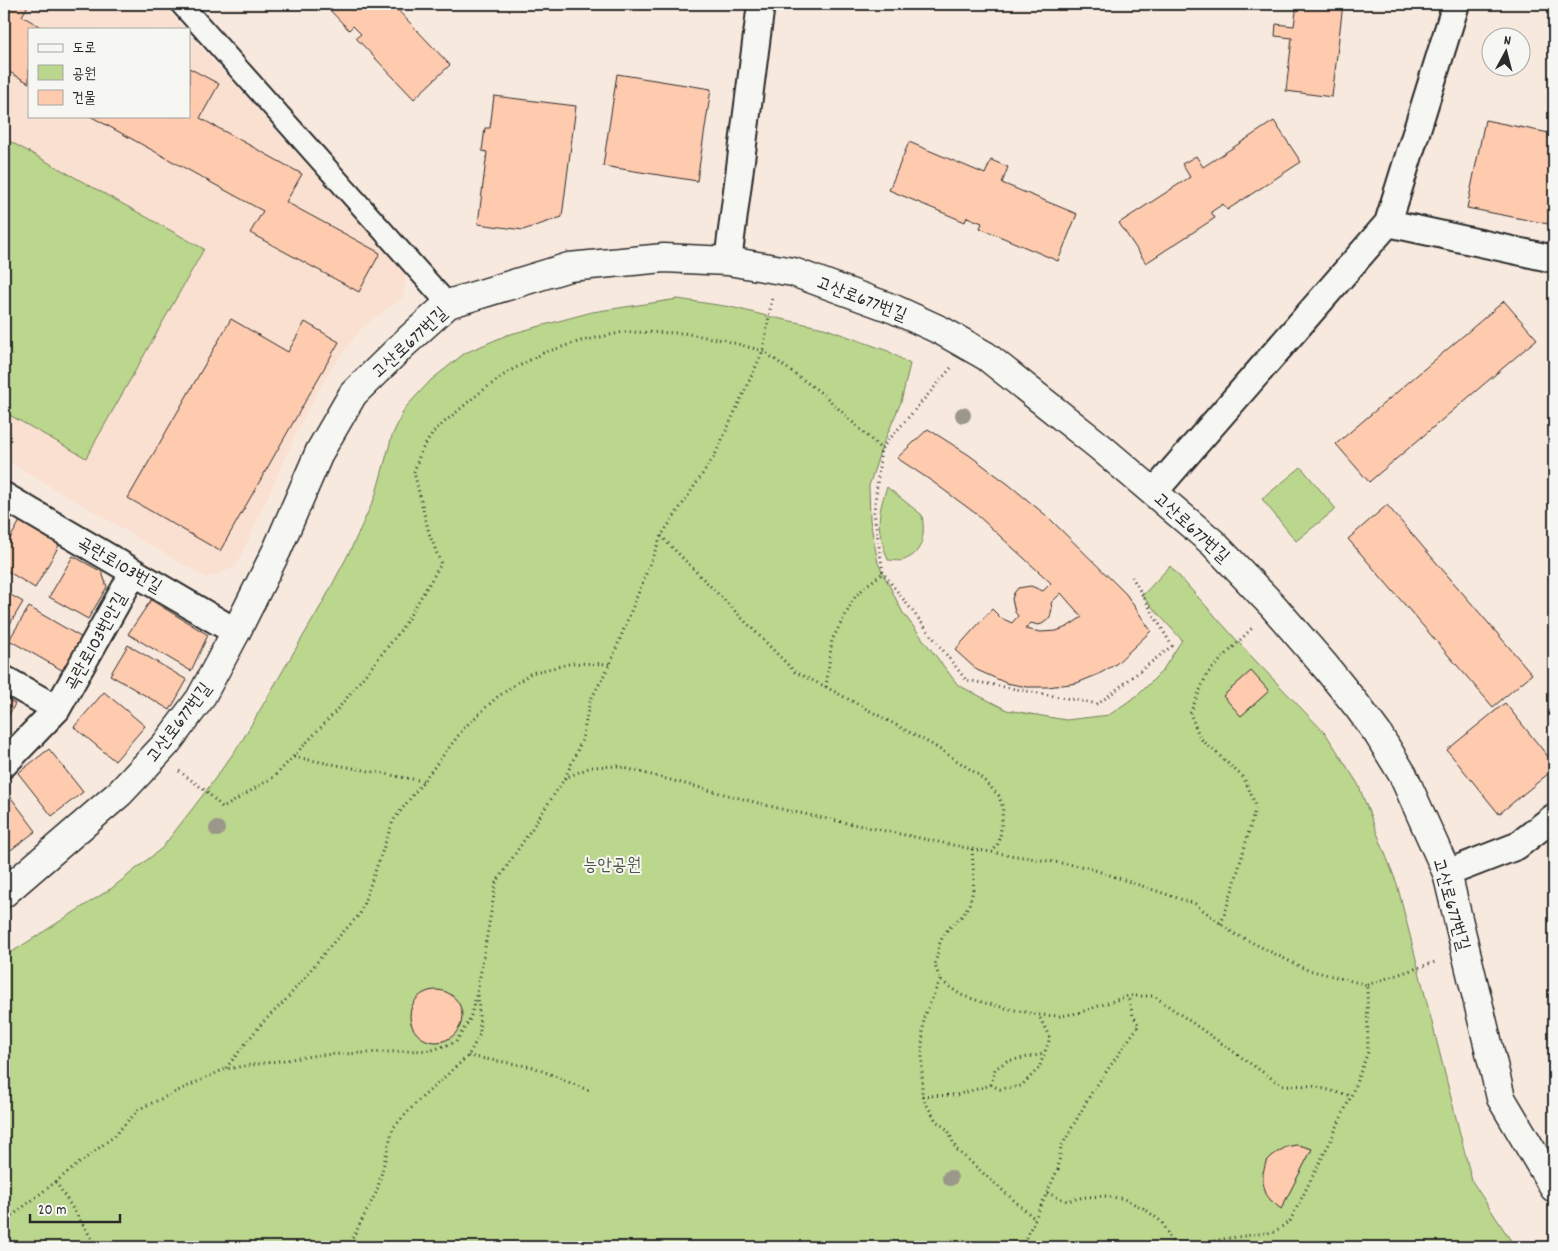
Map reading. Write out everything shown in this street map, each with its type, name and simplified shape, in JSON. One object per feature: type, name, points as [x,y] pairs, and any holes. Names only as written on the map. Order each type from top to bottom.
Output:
[{"type":"street","points":[[181,4],[448,304]]},
{"type":"street","points":[[728,262],[761,4]]},
{"type":"street","points":[[1154,492],[1388,223],[1456,4]]},
{"type":"street","points":[[1388,223],[1554,259]]},
{"type":"street","name":"고산로677번길","points":[[4,893],[120,793],[166,744],[200,699],[236,632],[276,550],[320,451],[353,394],[448,304],[569,267],[664,258],[728,262],[793,272],[894,309],[942,330],[986,356],[1099,446],[1213,543],[1273,606],[1325,666],[1378,734],[1402,775],[1447,872],[1501,1098],[1554,1188]]},
{"type":"street","name":"곡란로103번길","points":[[4,496],[236,632]]},
{"type":"street","name":"곡란로103번안길","points":[[4,764],[57,709],[134,572]]},
{"type":"street","name":"곡란로103번안길","points":[[4,679],[57,709]]},
{"type":"street","points":[[1447,872],[1517,846],[1554,817]]},
{"type":"path","points":[[4,1222],[113,1137],[139,1109],[225,1069],[318,1054],[432,1050],[456,1042],[470,1019],[478,988],[496,883],[565,778],[582,740],[590,701],[610,664],[661,536],[714,457],[762,351],[776,270]]},
{"type":"path","points":[[156,754],[206,791],[223,808],[275,776],[337,710],[401,630],[441,564],[429,533],[414,472],[421,451],[435,430],[478,394],[508,372],[543,353],[581,341],[624,332],[683,332],[723,340],[762,351],[823,394],[881,449]]},
{"type":"path","points":[[970,347],[881,449],[874,512],[883,573],[966,680],[1098,704],[1172,646],[1132,577]]},
{"type":"path","points":[[661,536],[795,672],[933,745],[979,775],[999,796],[1003,808],[998,846],[991,852]]},
{"type":"path","points":[[826,687],[832,640],[856,597],[867,584],[883,573]]},
{"type":"path","points":[[1221,924],[1256,806],[1244,778],[1200,738],[1190,713],[1207,674],[1273,606]]},
{"type":"path","points":[[225,1069],[262,1024],[285,1001],[331,945],[360,914],[392,821],[464,728],[496,698],[531,673],[572,663],[610,664]]},
{"type":"path","points":[[293,757],[423,780]]},
{"type":"path","points":[[565,778],[591,767],[617,766],[784,810],[972,849],[1086,866],[1195,904],[1233,933],[1305,969],[1368,985],[1466,952]]},
{"type":"path","points":[[972,849],[974,880],[969,905],[962,916],[948,929],[942,938],[935,965],[940,980],[961,995],[985,1003],[1039,1015],[1060,1016],[1078,1013],[1128,996],[1154,996],[1281,1085],[1313,1086],[1351,1096]]},
{"type":"path","points":[[940,980],[924,1017],[922,1096],[936,1121],[948,1130],[956,1149],[1034,1219]]},
{"type":"path","points":[[1193,1247],[1222,1239],[1274,1232],[1290,1221],[1330,1142],[1368,1052],[1368,985]]},
{"type":"path","points":[[348,1247],[377,1191],[393,1128],[417,1102],[468,1056],[480,1034],[478,988]]},
{"type":"path","points":[[1022,1247],[1058,1169],[1061,1147],[1092,1092],[1139,1025],[1133,1016],[1128,996]]},
{"type":"path","points":[[922,1096],[956,1095],[991,1085],[1000,1089],[1021,1086],[1039,1068],[1050,1038],[1039,1015]]},
{"type":"path","points":[[991,1085],[995,1069],[1007,1060],[1044,1054]]},
{"type":"path","points":[[468,1056],[532,1067],[590,1091]]},
{"type":"path","points":[[56,1182],[97,1247]]},
{"type":"path","points":[[1047,1194],[1067,1202],[1105,1196],[1124,1199],[1143,1208],[1162,1222],[1175,1247]]},
{"type":"shaded area","points":[[4,4],[162,4],[183,28],[28,28],[28,118],[190,118],[190,35],[406,273],[403,297],[363,327],[323,382],[301,423],[236,567],[206,578],[4,459]]},
{"type":"green space","points":[[4,138],[204,249],[86,458],[4,412]]},
{"type":"green space","name":"능안공원","points":[[678,299],[731,307],[824,328],[888,351],[910,364],[901,402],[881,449],[869,486],[870,520],[878,563],[903,613],[958,685],[1007,710],[1066,720],[1109,715],[1139,694],[1162,671],[1182,640],[1142,596],[1170,566],[1251,656],[1326,734],[1358,784],[1397,884],[1472,1181],[1515,1247],[4,1247],[4,957],[112,888],[162,848],[206,791],[240,744],[322,604],[351,549],[375,497],[392,436],[405,408],[431,380],[465,353],[507,335],[592,312]]},
{"type":"green space","points":[[1301,467],[1336,509],[1296,541],[1262,499]]},
{"type":"green space","points":[[887,487],[922,515],[922,542],[916,553],[902,561],[888,560],[880,532],[881,507]]},
{"type":"building","points":[[4,4],[29,4],[22,16],[42,28],[28,28],[28,82],[4,69]]},
{"type":"building","points":[[324,4],[394,4],[450,65],[414,99],[356,38],[361,34],[353,26],[349,30]]},
{"type":"building","points":[[1297,4],[1343,4],[1332,97],[1286,91],[1292,38],[1275,36],[1276,24],[1294,26]]},
{"type":"building","points":[[190,69],[219,84],[200,118],[302,174],[286,202],[380,253],[359,292],[250,233],[263,211],[94,118],[190,118]]},
{"type":"building","points":[[617,74],[711,89],[697,181],[603,166]]},
{"type":"building","points":[[494,96],[576,106],[562,217],[523,230],[478,224],[487,152],[482,151],[485,128],[490,128]]},
{"type":"building","points":[[1485,120],[1554,134],[1554,194],[1548,224],[1467,208]]},
{"type":"building","points":[[1274,121],[1301,162],[1227,210],[1223,204],[1211,212],[1215,218],[1146,263],[1119,223],[1190,177],[1182,164],[1196,156],[1203,167]]},
{"type":"building","points":[[909,142],[985,174],[991,160],[1008,167],[1002,183],[1077,214],[1058,261],[980,228],[982,223],[967,217],[965,222],[889,190]]},
{"type":"building","points":[[1504,301],[1537,339],[1369,482],[1336,444]]},
{"type":"building","points":[[231,319],[288,352],[305,322],[339,342],[220,551],[128,498]]},
{"type":"building","points":[[928,429],[969,455],[1048,517],[1126,594],[1151,631],[1116,664],[1099,674],[1077,683],[1048,687],[1027,687],[1006,683],[977,670],[955,650],[992,609],[1001,618],[1012,623],[1018,616],[1012,599],[1018,588],[1031,586],[1043,591],[1051,583],[975,513],[897,458]],"holes":[[[1061,593],[1082,617],[1067,627],[1056,631],[1041,632],[1025,629],[1031,623],[1042,624],[1050,618],[1051,603]]]},
{"type":"building","points":[[1387,505],[1532,674],[1493,707],[1348,539]]},
{"type":"building","points":[[20,521],[60,544],[35,588],[4,569],[4,549]]},
{"type":"building","points":[[73,556],[102,572],[107,587],[88,619],[49,597]]},
{"type":"building","points":[[4,591],[23,602],[4,634]]},
{"type":"building","points":[[151,600],[208,635],[191,671],[128,634]]},
{"type":"building","points":[[29,607],[86,640],[67,673],[9,640]]},
{"type":"building","points":[[128,645],[187,680],[170,710],[110,675]]},
{"type":"building","points":[[1251,671],[1269,691],[1241,716],[1223,696]]},
{"type":"building","points":[[104,692],[145,726],[115,761],[74,727]]},
{"type":"building","points":[[4,697],[15,704],[4,723]]},
{"type":"building","points":[[1505,703],[1554,764],[1554,769],[1499,814],[1447,750]]},
{"type":"building","points":[[49,749],[83,792],[52,816],[18,773]]},
{"type":"building","points":[[9,795],[36,831],[4,855],[4,798]]},
{"type":"building","points":[[436,990],[446,992],[454,998],[460,1006],[462,1016],[460,1026],[454,1034],[446,1040],[436,1042],[426,1040],[418,1034],[412,1026],[410,1016],[412,1006],[418,998],[426,992]]},
{"type":"building","points":[[1296,1145],[1312,1149],[1281,1209],[1267,1197],[1263,1183],[1263,1173],[1266,1162],[1273,1155],[1286,1147]]}]
